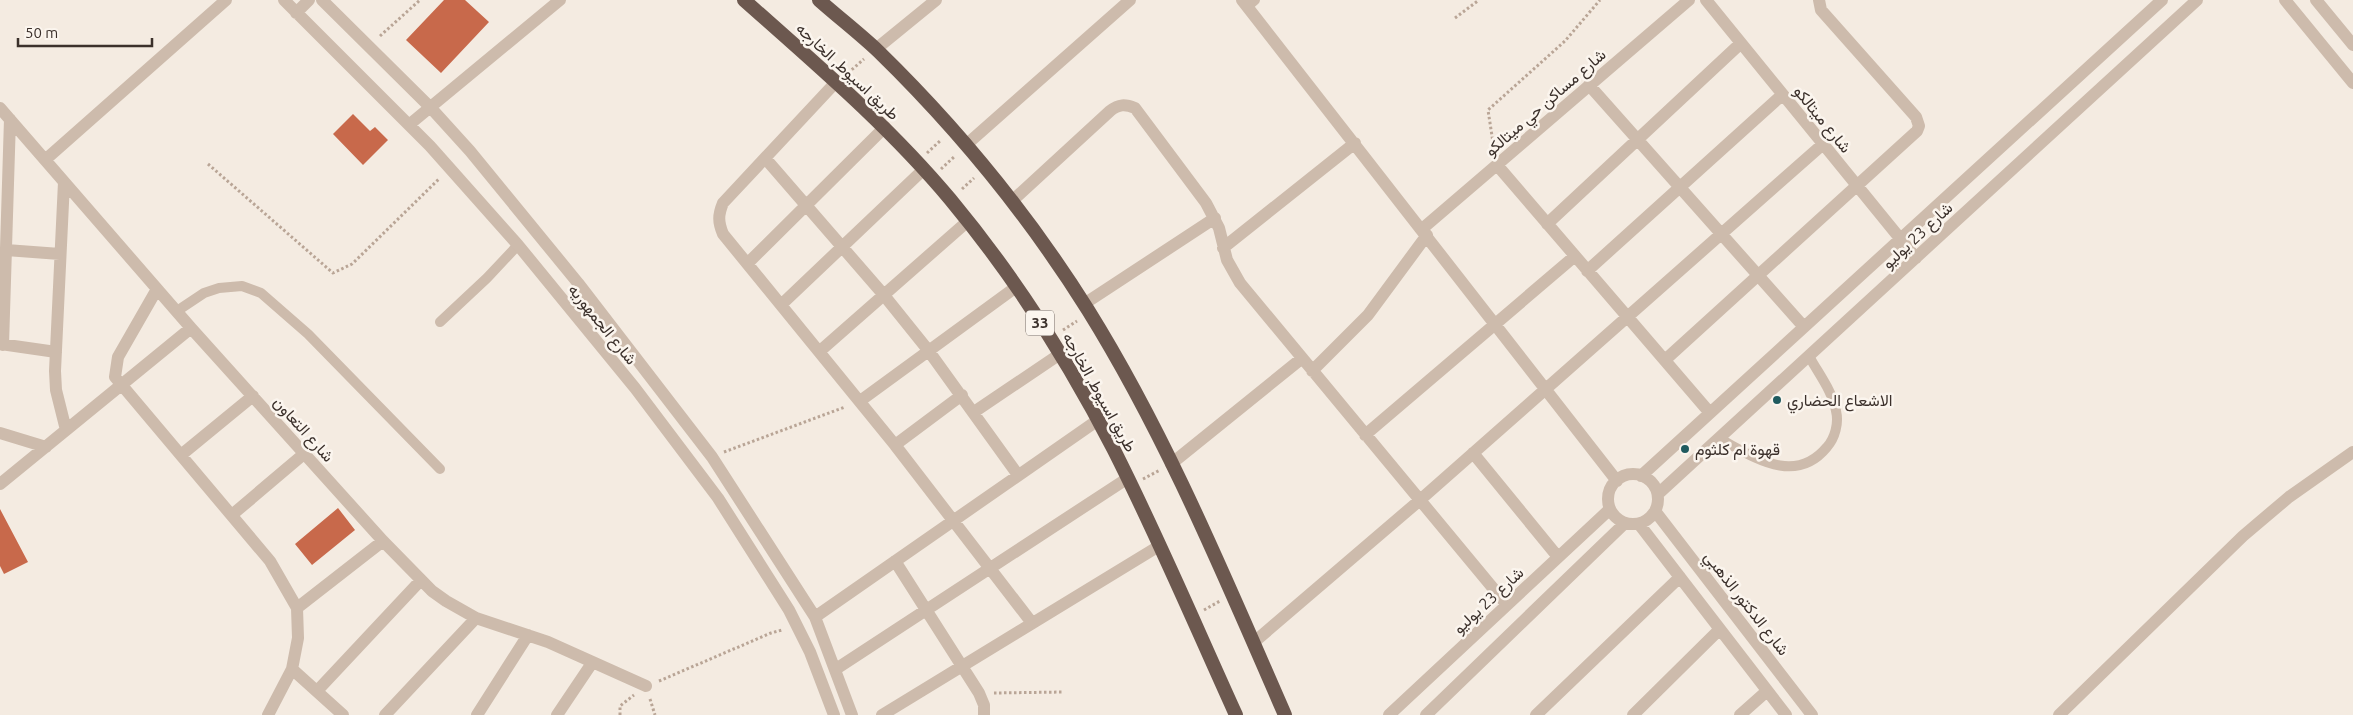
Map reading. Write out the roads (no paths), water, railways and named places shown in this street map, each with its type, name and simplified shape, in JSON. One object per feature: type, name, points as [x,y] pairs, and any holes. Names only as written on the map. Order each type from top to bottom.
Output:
[{"type":"highway","name":"طريق اسيوط, الخارجه","points":[[744,0],[885,128],[925,170],[968,221],[1016,287],[1060,354],[1098,420],[1130,482],[1236,715]]},
{"type":"highway","name":"طريق اسيوط, الخارجه","points":[[819,0],[876,49],[966,145],[1012,201],[1087,308],[1132,387],[1171,464],[1285,715]]},
{"type":"street","points":[[45,160],[226,0]]},
{"type":"street","name":"شارع الجمهوريه","points":[[284,0],[410,124],[518,245],[635,388],[698,470],[799,628],[834,715]]},
{"type":"street","points":[[296,13],[309,0]]},
{"type":"street","name":"شارع الجمهوريه","points":[[322,0],[430,108],[535,230],[651,376],[712,457],[815,617],[852,715]]},
{"type":"street","points":[[410,124],[560,0]]},
{"type":"street","points":[[876,49],[936,0]]},
{"type":"street","name":"شارع مساكن حي ميتالكو","points":[[1312,372],[1368,315],[1425,232],[1496,165],[1689,0]]},
{"type":"street","name":"شارع ميتالكو","points":[[1706,0],[1822,145],[1916,258]]},
{"type":"street","points":[[1665,360],[1917,131],[1919,122],[1821,10],[1819,0]]},
{"type":"street","name":"شارع 23 يوليو","points":[[1642,476],[2162,0]]},
{"type":"street","name":"شارع 23 يوليو","points":[[1658,494],[2197,0]]},
{"type":"street","points":[[2285,0],[2349,69],[2353,83]]},
{"type":"street","points":[[2316,0],[2353,45]]},
{"type":"street","points":[[966,145],[1128,1]]},
{"type":"street","points":[[1248,2],[1617,481]]},
{"type":"street","points":[[1547,224],[1741,44]]},
{"type":"street","points":[[836,82],[723,203],[718,213],[719,224],[723,234],[782,304],[895,445],[1032,623]]},
{"type":"street","points":[[1589,85],[1804,327]]},
{"type":"street","points":[[1588,271],[1782,94]]},
{"type":"street","points":[[1012,201],[1110,111],[1126,104],[1135,108],[1206,203],[1215,218],[1227,260],[1240,283],[1301,359],[1507,605]]},
{"type":"street","name":"شارع التعاون","points":[[0,108],[191,328],[383,541],[421,580],[446,601],[476,618],[564,649],[646,686]]},
{"type":"street","points":[[10,119],[4,201],[6,250],[2,344],[56,352]]},
{"type":"street","points":[[748,263],[885,128]]},
{"type":"street","points":[[1223,248],[1355,143]]},
{"type":"street","points":[[1253,643],[1420,500],[1822,145]]},
{"type":"street","points":[[764,158],[883,294],[928,350],[962,395],[1018,476]]},
{"type":"street","points":[[1496,165],[1710,413]]},
{"type":"street","points":[[782,304],[925,170]]},
{"type":"street","points":[[64,182],[56,390],[66,430]]},
{"type":"street","points":[[1087,308],[1215,218]]},
{"type":"street","points":[[820,351],[968,221]]},
{"type":"street","points":[[518,245],[535,230]]},
{"type":"street","points":[[6,250],[60,254]]},
{"type":"street","points":[[1365,435],[1575,256]]},
{"type":"street","points":[[860,401],[1016,287]]},
{"type":"street","points":[[157,289],[115,363],[115,377],[233,514],[270,561],[297,608],[298,638],[292,669],[268,715]]},
{"type":"street","points":[[0,484],[191,328]]},
{"type":"street","points":[[974,412],[1060,354]]},
{"type":"street","points":[[1171,464],[1301,359]]},
{"type":"street","points":[[635,388],[651,376]]},
{"type":"street","points":[[895,445],[962,395]]},
{"type":"street","points":[[181,455],[253,396]]},
{"type":"street","points":[[815,617],[1098,420]]},
{"type":"street","points":[[0,433],[46,447]]},
{"type":"street","points":[[233,514],[305,453]]},
{"type":"street","points":[[1473,453],[1558,557]]},
{"type":"street","points":[[2059,715],[2243,536],[2289,497],[2351,455]]},
{"type":"street","points":[[1624,476],[1642,476],[1655,486],[1658,494],[1655,511],[1648,520],[1639,524],[1626,523],[1619,520],[1610,509],[1609,494],[1617,481],[1624,476]]},
{"type":"street","points":[[836,669],[991,568],[1130,482]]},
{"type":"street","name":"شارع 23 يوليو","points":[[1388,715],[1610,509]]},
{"type":"street","name":"شارع الدكتور الذهبي","points":[[1655,511],[1812,715]]},
{"type":"street","points":[[1426,715],[1626,523]]},
{"type":"street","points":[[1639,524],[1786,715]]},
{"type":"street","points":[[747,544],[763,534]]},
{"type":"street","points":[[297,608],[383,541]]},
{"type":"street","points":[[882,715],[1159,546]]},
{"type":"street","points":[[895,561],[979,693],[984,705],[984,715]]},
{"type":"street","points":[[1536,715],[1680,577]]},
{"type":"street","points":[[317,691],[421,580]]},
{"type":"street","points":[[385,715],[476,618]]},
{"type":"street","points":[[1633,715],[1720,629]]},
{"type":"street","points":[[477,715],[528,635]]},
{"type":"street","points":[[557,715],[592,663]]},
{"type":"street","points":[[292,669],[343,715]]},
{"type":"street","points":[[1740,715],[1767,691]]},
{"type":"lane","points":[[440,322],[487,278],[518,245]]},
{"type":"lane","points":[[177,311],[204,294],[219,288],[242,286],[261,293],[308,334],[440,468]]},
{"type":"lane","points":[[1720,438],[1760,460],[1776,465],[1791,467],[1807,464],[1821,455],[1831,442],[1836,428],[1836,411],[1831,396],[1809,356]]},
{"type":"place","name":"الاشعاع الحضاري","points":[[1777,400]]},
{"type":"place","name":"قهوة ام كلثوم","points":[[1685,449]]}]
